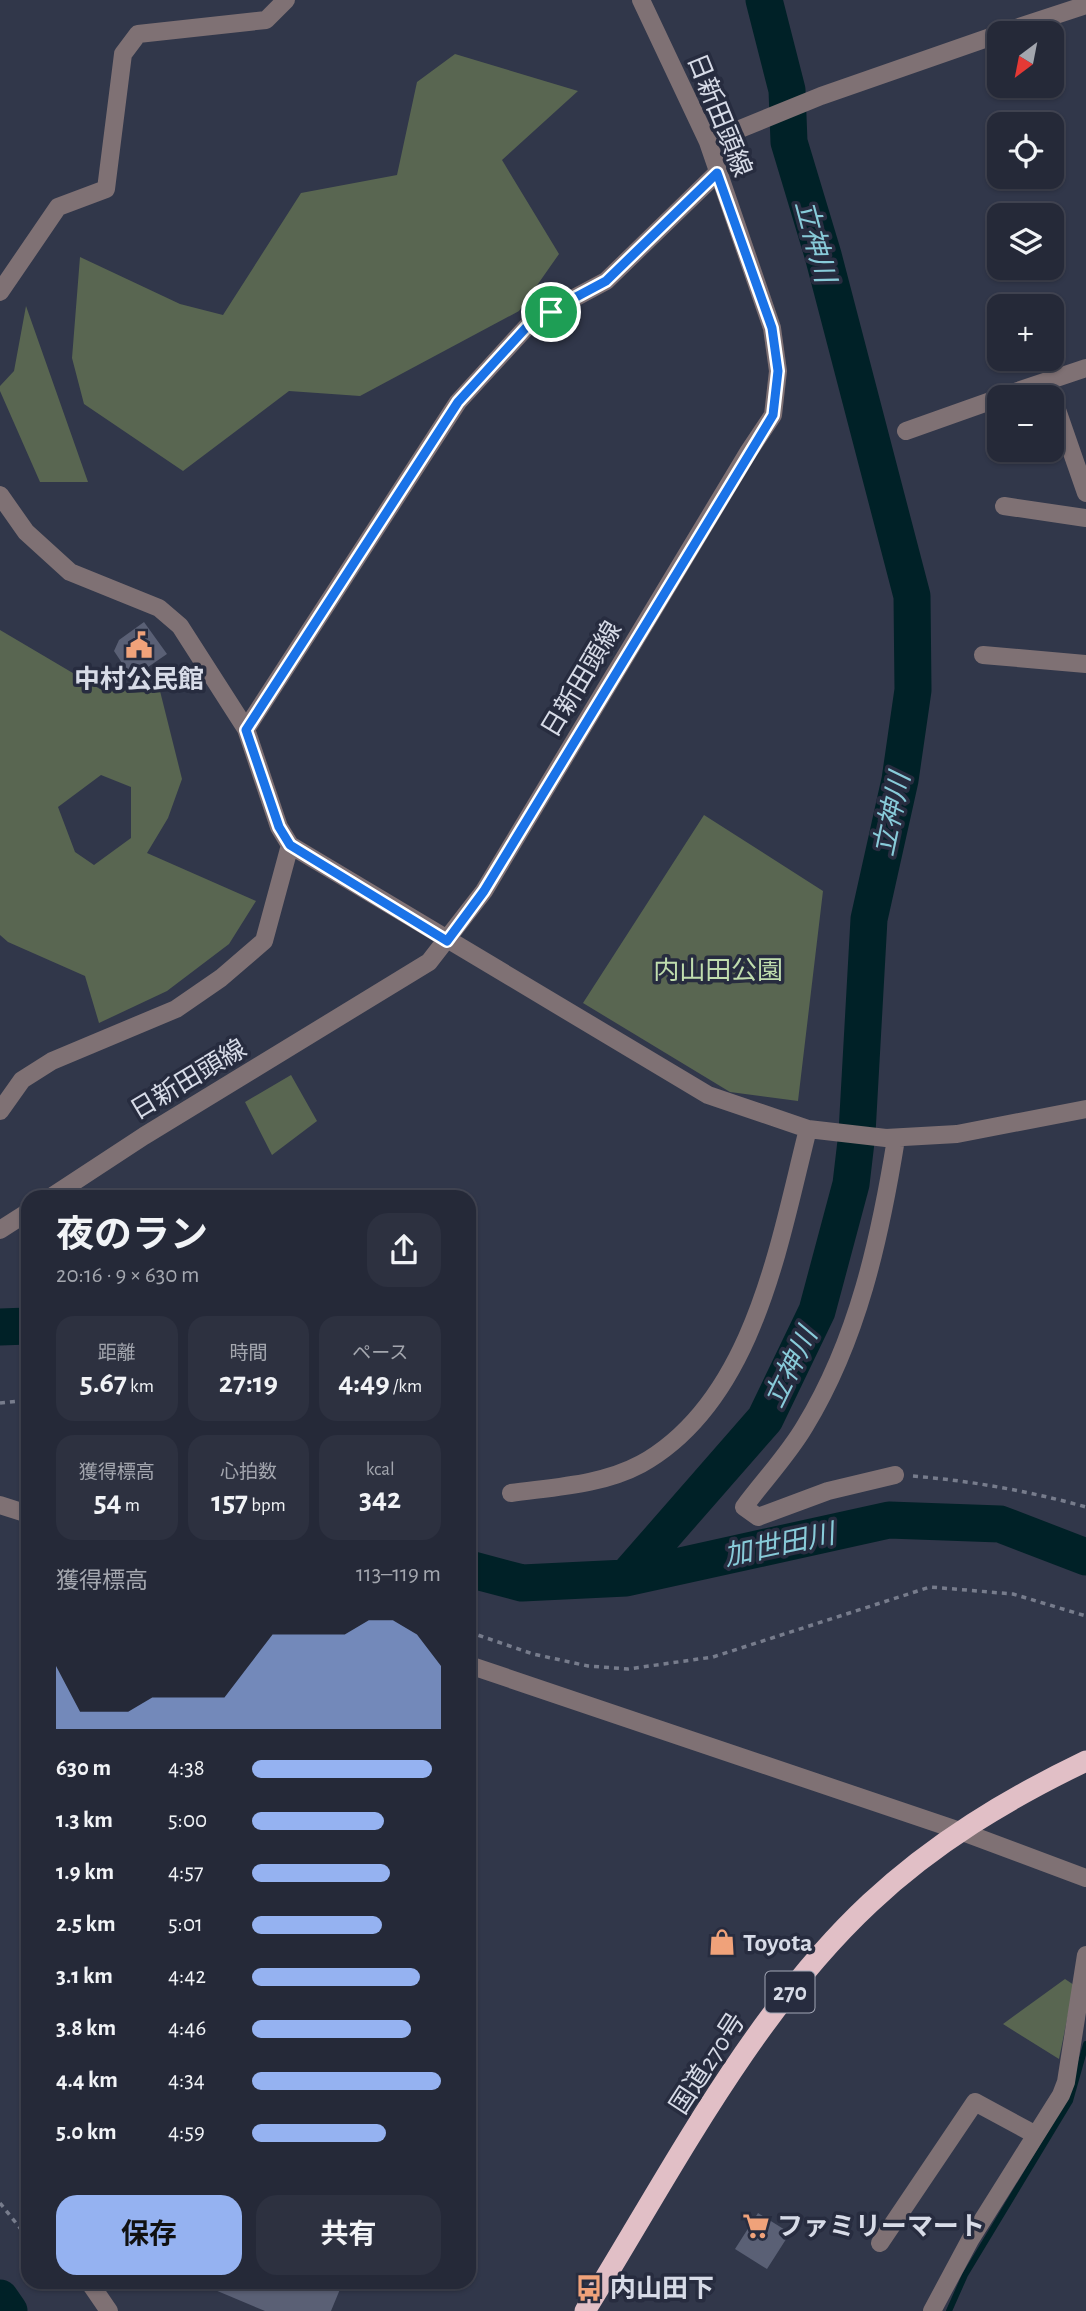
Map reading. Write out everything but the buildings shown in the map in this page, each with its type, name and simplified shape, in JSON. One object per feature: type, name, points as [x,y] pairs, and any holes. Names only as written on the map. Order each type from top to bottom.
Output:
[{"type":"highway","name":"国道270号","points":[[585,2311],[735,2069],[798,1981],[869,1904],[960,1831],[1007,1801],[1086,1761]]},
{"type":"street","points":[[0,292],[58,207],[106,189],[123,54],[138,34],[266,20],[286,0]]},
{"type":"street","name":"日新田頭線","points":[[62,1190],[144,1136],[429,962],[484,891],[773,415],[778,371],[772,328],[708,142],[641,0]]},
{"type":"street","points":[[1039,21],[1086,5]]},
{"type":"street","points":[[708,142],[731,130],[821,96],[987,39]]},
{"type":"street","points":[[246,730],[458,402],[533,320],[606,281],[717,173]]},
{"type":"street","points":[[1035,385],[1086,368]]},
{"type":"street","points":[[1047,381],[1086,493]]},
{"type":"street","points":[[906,431],[987,402]]},
{"type":"street","points":[[0,495],[26,531],[70,572],[159,608],[180,626],[246,730],[279,827],[290,845],[708,1095],[808,1129],[891,1138],[957,1135],[1086,1109]]},
{"type":"street","points":[[1004,506],[1086,518]]},
{"type":"street","points":[[983,655],[1086,664]]},
{"type":"street","points":[[0,1111],[22,1080],[52,1061],[176,1009],[221,978],[264,941],[290,845]]},
{"type":"street","points":[[511,1493],[592,1482],[640,1464],[684,1432],[718,1389],[742,1348],[764,1294],[808,1129]]},
{"type":"street","points":[[891,1138],[884,1215],[866,1282],[830,1380],[804,1428],[744,1507],[758,1517],[828,1491],[895,1475]]},
{"type":"street","points":[[0,1230],[21,1216]]},
{"type":"street","points":[[0,1505],[21,1512]]},
{"type":"street","points":[[476,1667],[960,1831],[1086,1878]]},
{"type":"street","points":[[932,2311],[970,2240],[1066,2082],[1086,1955]]},
{"type":"street","points":[[880,2243],[975,2102],[1035,2135]]},
{"type":"street","points":[[94,2289],[108,2311]]},
{"type":"path","points":[[0,1403],[21,1401]]},
{"type":"path","points":[[895,1475],[970,1482],[1041,1494],[1086,1507]]},
{"type":"path","points":[[476,1634],[533,1654],[588,1666],[628,1669],[713,1657],[930,1587],[1013,1594],[1086,1616]]},
{"type":"path","points":[[0,2203],[21,2229]]},
{"type":"green space","points":[[455,54],[578,91],[502,160],[559,254],[519,311],[360,396],[289,391],[183,471],[84,404],[72,358],[80,257],[180,304],[223,315],[301,193],[397,175],[417,82]]},
{"type":"green space","points":[[26,306],[88,482],[40,482],[0,391],[0,386],[14,371]]},
{"type":"green space","points":[[0,630],[105,692],[159,687],[182,779],[168,818],[147,853],[256,901],[229,944],[167,991],[99,1023],[85,976],[8,942],[0,935]],"holes":[[[101,775],[131,787],[131,838],[94,865],[75,852],[58,807]]]},
{"type":"green space","name":"内山田公園","points":[[704,815],[823,891],[798,1101],[730,1092],[583,1003]]},
{"type":"green space","points":[[291,1075],[317,1121],[272,1155],[245,1102]]},
{"type":"green space","points":[[1065,1979],[1074,1985],[1059,2059],[1003,2024]]},
{"type":"waterway","name":"立神川","points":[[626,1578],[765,1419],[817,1311],[851,1184],[857,1133],[869,919],[900,780],[913,690],[912,596],[823,255],[789,142],[787,90],[764,0]]},
{"type":"waterway","name":"加世田川","points":[[0,1327],[21,1326]]},
{"type":"waterway","name":"加世田川","points":[[476,1571],[522,1583],[626,1578],[889,1520],[1000,1524],[1086,1557]]},
{"type":"waterway","points":[[949,2311],[965,2275],[1070,2101],[1086,2044]]},
{"type":"waterway","name":"加世田川","points":[[0,2298],[9,2311]]},
{"type":"place","name":"中村公民館","points":[[139,645]]},
{"type":"place","name":"Toyota","points":[[722,1942]]},
{"type":"place","name":"ファミリーマート","points":[[756,2226]]},
{"type":"place","name":"内山田下","points":[[589,2288]]},
{"type":"route","points":[[717,173],[772,328],[778,371],[773,415],[748,451],[484,891],[447,941],[290,845],[279,827],[246,730],[458,402],[515,337],[533,320],[551,312],[606,281],[717,173]]}]
